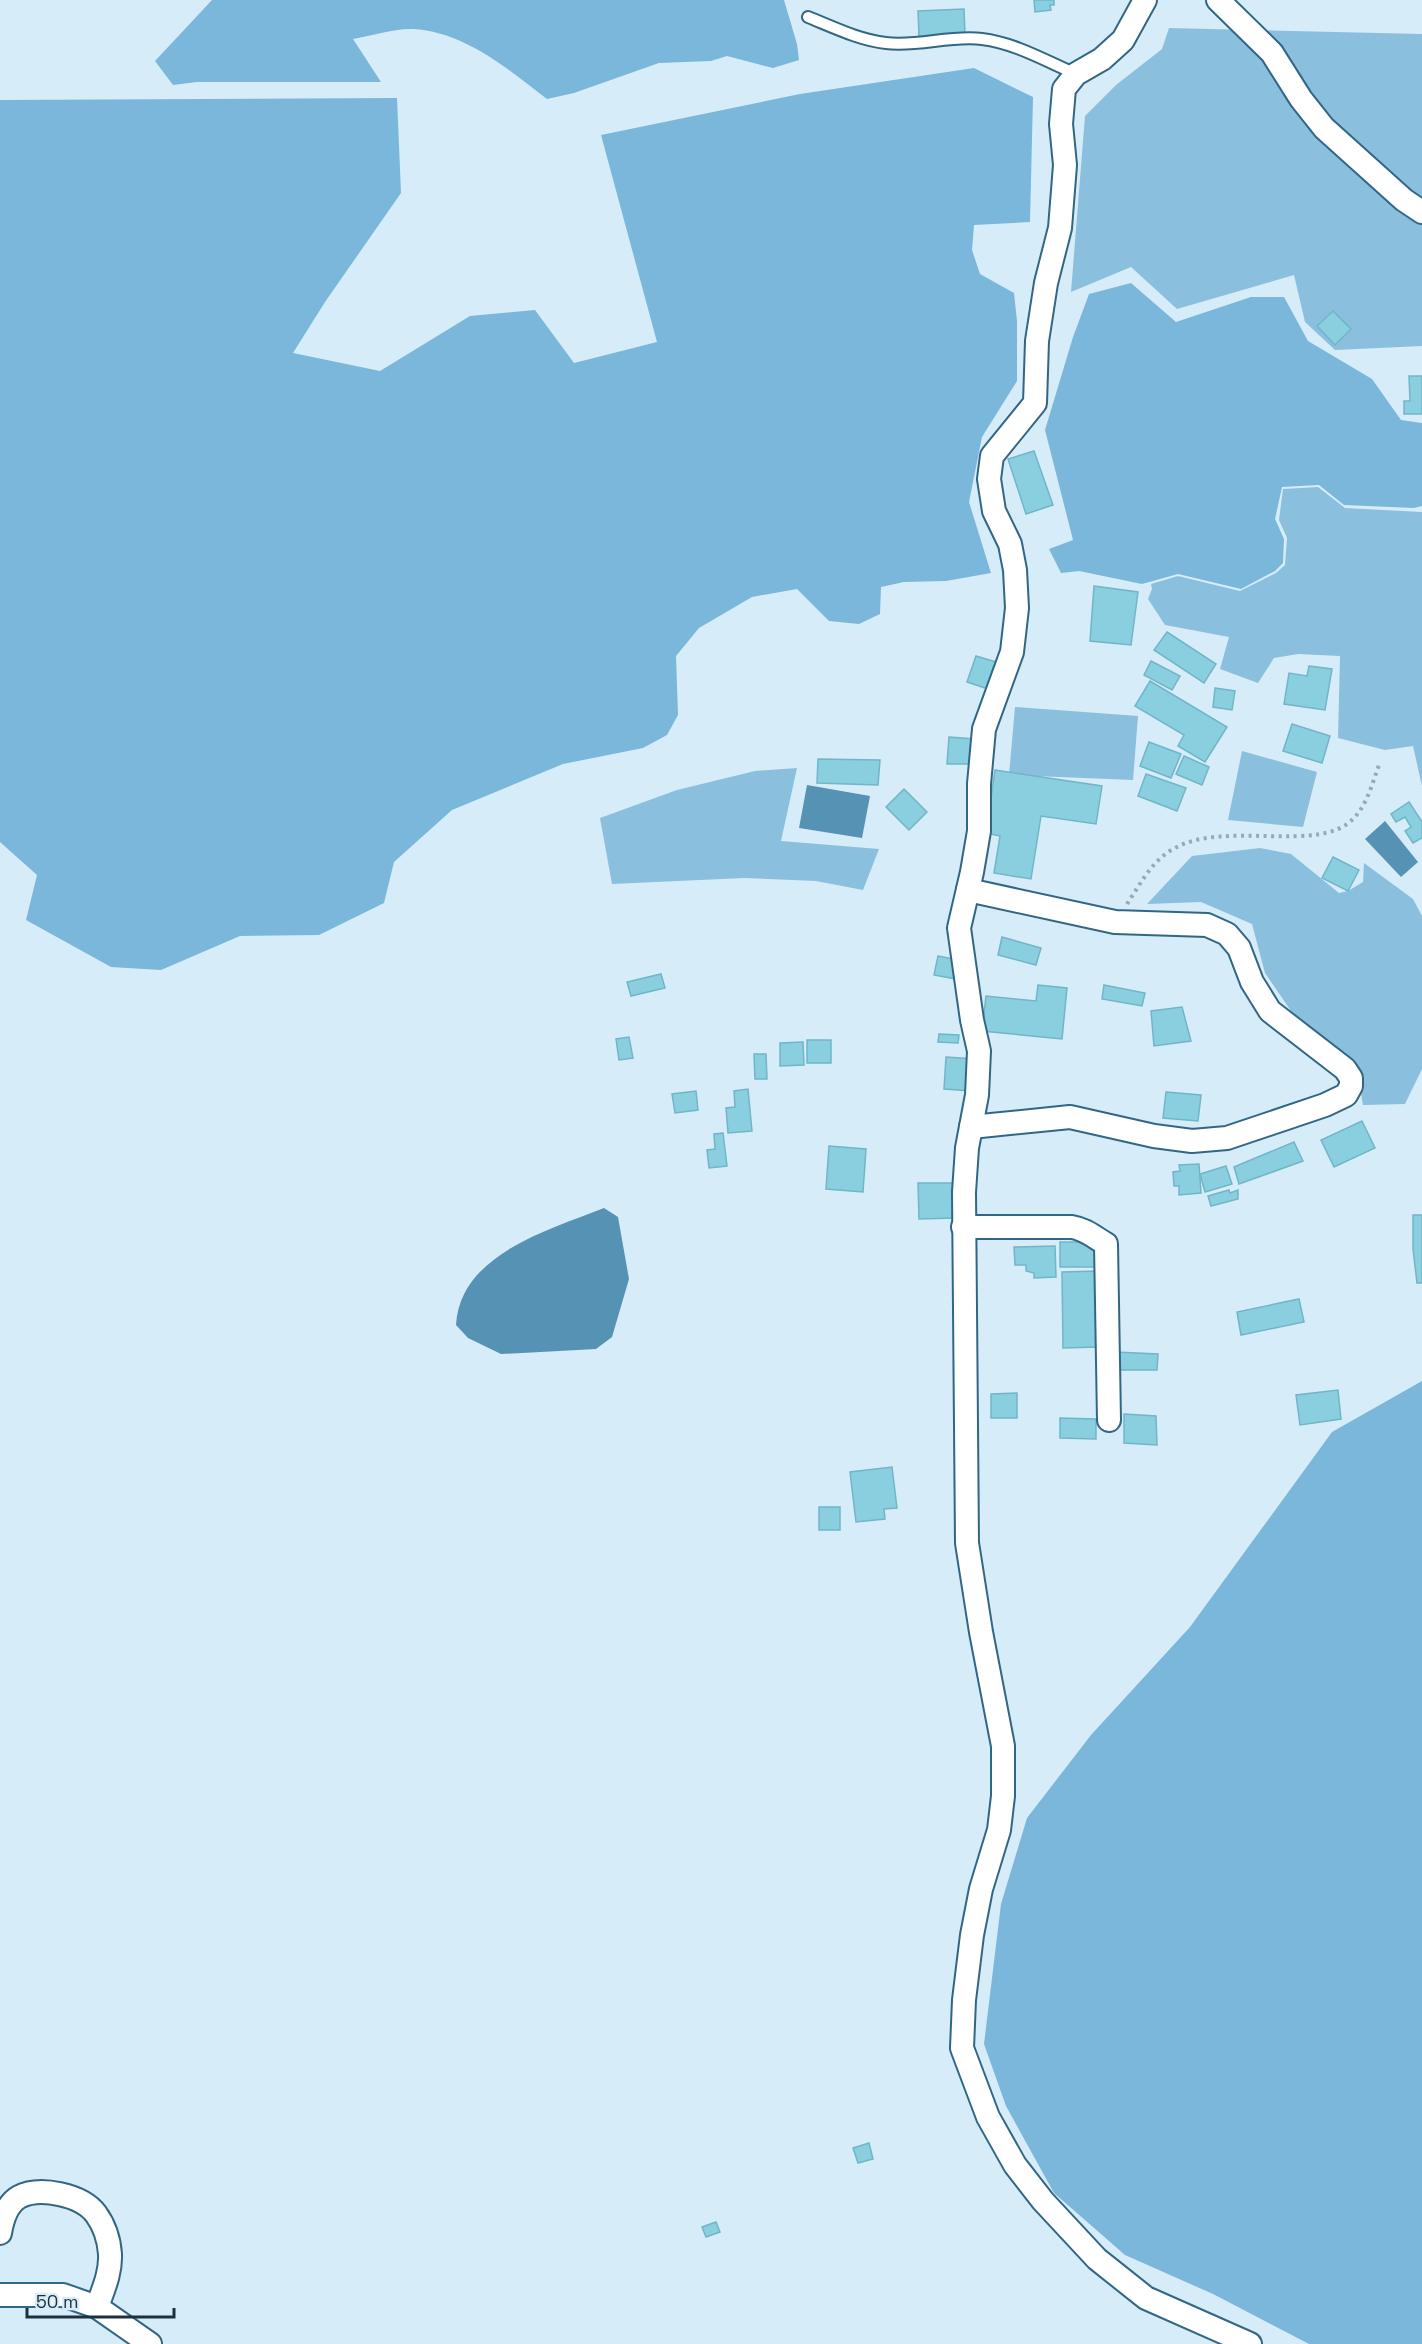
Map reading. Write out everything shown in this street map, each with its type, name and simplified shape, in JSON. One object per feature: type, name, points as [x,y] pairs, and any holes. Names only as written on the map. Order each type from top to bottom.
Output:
[{"type":"street","points":[[1145,0],[1123,40],[1102,59],[1076,74],[1064,89],[1061,124],[1065,165],[1060,228],[1046,283],[1037,341],[1035,403],[992,456],[989,479],[994,512],[1010,544],[1015,570],[1017,608],[1012,652],[984,729],[979,784],[979,831],[959,928],[972,1020],[979,1051],[977,1095],[967,1148],[963,1227],[967,1543],[1003,1746],[1003,1796],[999,1830],[981,1889],[972,1935],[964,2000],[962,2048],[988,2116],[1015,2165],[1043,2201],[1097,2259],[1146,2298],[1250,2344]]},
{"type":"street","points":[[1218,0],[1272,53],[1301,99],[1324,128],[1404,201],[1422,212]]},
{"type":"street","points":[[968,890],[1115,922],[1207,926],[1227,934],[1239,948],[1252,982],[1270,1011],[1345,1069],[1351,1078],[1351,1086],[1346,1095],[1325,1105],[1227,1138],[1192,1141],[1154,1136],[1070,1117],[971,1127]]},
{"type":"street","points":[[963,1227],[1072,1227],[1084,1229],[1106,1244],[1109,1420]]},
{"type":"street","points":[[0,2233],[8,2208],[19,2197],[44,2192],[63,2194],[83,2203],[96,2214],[107,2236],[110,2254],[108,2275],[97,2307]]},
{"type":"street","points":[[0,2295],[63,2295],[97,2307],[150,2344]]},
{"type":"lane","points":[[808,17],[852,34],[887,43],[983,39],[1004,44],[1076,74]]},
{"type":"path","points":[[1115,922],[1153,865],[1174,848],[1200,838],[1237,834],[1317,835],[1336,830],[1353,820],[1366,801],[1379,765]]},
{"type":"shaded area","points":[[212,0],[784,0],[797,44],[799,60],[773,68],[727,56],[711,61],[659,63],[574,93],[547,99],[501,64],[468,45],[432,32],[406,29],[353,39],[381,82],[197,82],[173,85],[155,61]]},
{"type":"shaded area","points":[[1169,28],[1422,34],[1422,346],[1335,350],[1305,322],[1294,275],[1177,309],[1131,267],[1071,292],[1085,116],[1116,85],[1162,49]]},
{"type":"shaded area","points":[[974,68],[1033,97],[1030,222],[974,225],[972,250],[980,274],[1014,293],[1017,321],[1017,381],[982,437],[969,502],[991,573],[946,581],[904,582],[881,587],[880,614],[859,624],[829,621],[797,589],[752,597],[699,628],[676,656],[678,715],[667,735],[643,748],[563,764],[452,810],[394,862],[384,903],[319,935],[240,936],[161,970],[111,967],[26,920],[37,875],[0,842],[0,100],[397,98],[401,193],[325,302],[293,353],[380,371],[470,316],[535,310],[574,363],[657,342],[601,135],[800,94]]},
{"type":"shaded area","points":[[1131,283],[1176,322],[1251,297],[1284,297],[1308,341],[1372,379],[1401,420],[1422,423],[1422,506],[1414,508],[1344,505],[1319,485],[1282,487],[1275,519],[1284,539],[1283,563],[1275,571],[1241,589],[1178,574],[1142,584],[1079,571],[1061,573],[1049,549],[1073,540],[1045,430],[1073,337],[1089,294]]},
{"type":"shaded area","points":[[1318,487],[1345,508],[1422,512],[1422,786],[1413,746],[1385,750],[1338,738],[1340,656],[1298,654],[1274,658],[1258,683],[1220,669],[1229,637],[1165,625],[1148,599],[1152,589],[1151,584],[1178,576],[1240,591],[1276,573],[1285,565],[1287,538],[1279,520],[1283,489]]},
{"type":"shaded area","points":[[1015,707],[1138,716],[1133,780],[1009,775]]},
{"type":"shaded area","points":[[1242,751],[1317,772],[1303,827],[1228,820]]},
{"type":"shaded area","points":[[797,768],[781,841],[879,849],[863,890],[816,881],[744,878],[612,884],[600,818],[677,790],[755,771]]},
{"type":"shaded area","points":[[807,785],[870,796],[862,838],[799,828]]},
{"type":"shaded area","points":[[1385,821],[1418,862],[1401,877],[1365,839]]},
{"type":"shaded area","points":[[1260,848],[1291,854],[1339,893],[1348,891],[1363,882],[1364,863],[1413,899],[1422,916],[1422,1069],[1405,1104],[1363,1105],[1356,1064],[1291,1011],[1265,973],[1252,924],[1201,902],[1147,904],[1192,856]]},
{"type":"shaded area","points":[[604,1208],[618,1217],[629,1279],[612,1337],[596,1349],[501,1354],[468,1338],[456,1325],[461,1300],[473,1280],[490,1263],[511,1248],[534,1236]]},
{"type":"shaded area","points":[[1422,1381],[1422,2344],[1309,2344],[1213,2294],[1125,2255],[1054,2193],[1006,2106],[984,2044],[1001,1904],[1027,1818],[1091,1735],[1190,1627],[1332,1432]]},
{"type":"building","points":[[1034,0],[1054,0],[1054,5],[1050,5],[1051,10],[1035,12]]},
{"type":"building","points":[[964,9],[965,34],[919,36],[918,11]]},
{"type":"building","points":[[1333,311],[1351,329],[1335,345],[1317,326]]},
{"type":"building","points":[[1409,376],[1422,376],[1422,414],[1404,414],[1404,401],[1410,401]]},
{"type":"building","points":[[1034,451],[1053,505],[1026,514],[1008,459]]},
{"type":"building","points":[[1094,586],[1138,592],[1131,645],[1090,641]]},
{"type":"building","points":[[1167,632],[1216,664],[1204,683],[1154,650]]},
{"type":"building","points":[[976,656],[1003,664],[994,691],[967,682]]},
{"type":"building","points":[[1151,661],[1180,676],[1172,690],[1144,675]]},
{"type":"building","points":[[1309,666],[1332,669],[1325,710],[1284,704],[1289,673],[1307,676]]},
{"type":"building","points":[[1150,681],[1227,727],[1205,762],[1178,746],[1184,735],[1135,706]]},
{"type":"building","points":[[1215,688],[1235,691],[1232,710],[1213,707]]},
{"type":"building","points":[[1292,724],[1330,736],[1322,763],[1283,751]]},
{"type":"building","points":[[949,737],[975,739],[974,764],[947,764]]},
{"type":"building","points":[[1149,742],[1181,754],[1171,778],[1140,766]]},
{"type":"building","points":[[1184,756],[1209,767],[1202,785],[1176,774]]},
{"type":"building","points":[[818,759],[880,760],[878,785],[817,783]]},
{"type":"building","points":[[995,770],[1102,786],[1096,824],[1041,816],[1031,879],[994,873],[1000,836],[986,833]]},
{"type":"building","points":[[1146,774],[1186,788],[1177,811],[1138,796]]},
{"type":"building","points":[[904,789],[927,812],[909,830],[886,807]]},
{"type":"building","points":[[1409,802],[1422,822],[1422,838],[1413,843],[1405,831],[1411,827],[1405,817],[1396,822],[1391,814]]},
{"type":"building","points":[[1333,857],[1359,870],[1348,891],[1322,878]]},
{"type":"building","points":[[1002,937],[1041,948],[1036,965],[998,955]]},
{"type":"building","points":[[938,956],[959,960],[956,979],[934,975]]},
{"type":"building","points":[[661,974],[665,988],[631,996],[627,982]]},
{"type":"building","points":[[1038,985],[1067,988],[1062,1039],[982,1031],[986,996],[1036,1001]]},
{"type":"building","points":[[1104,985],[1145,993],[1142,1006],[1102,999]]},
{"type":"building","points":[[1182,1007],[1191,1041],[1154,1046],[1151,1011]]},
{"type":"building","points":[[939,1034],[959,1035],[958,1043],[938,1042]]},
{"type":"building","points":[[629,1037],[633,1058],[619,1060],[616,1039]]},
{"type":"building","points":[[807,1040],[831,1040],[831,1063],[807,1063]]},
{"type":"building","points":[[803,1042],[804,1065],[780,1066],[780,1043]]},
{"type":"building","points":[[754,1054],[766,1054],[767,1079],[755,1079]]},
{"type":"building","points":[[946,1057],[974,1059],[971,1091],[944,1089]]},
{"type":"building","points":[[748,1089],[752,1131],[728,1133],[726,1108],[735,1107],[734,1091]]},
{"type":"building","points":[[696,1091],[698,1110],[675,1113],[672,1094]]},
{"type":"building","points":[[1166,1092],[1201,1095],[1198,1121],[1163,1118]]},
{"type":"building","points":[[1362,1121],[1375,1148],[1334,1167],[1321,1140]]},
{"type":"building","points":[[723,1133],[727,1166],[709,1168],[707,1150],[715,1149],[714,1134]]},
{"type":"building","points":[[1294,1142],[1303,1161],[1239,1184],[1234,1167]]},
{"type":"building","points":[[829,1146],[866,1149],[863,1192],[826,1189]]},
{"type":"building","points":[[1199,1164],[1201,1193],[1179,1195],[1179,1186],[1174,1186],[1173,1172],[1180,1171],[1179,1165]]},
{"type":"building","points":[[1226,1166],[1232,1184],[1205,1192],[1200,1174]]},
{"type":"building","points":[[918,1183],[955,1183],[955,1218],[919,1219]]},
{"type":"building","points":[[1229,1190],[1230,1193],[1238,1190],[1238,1199],[1211,1206],[1208,1196]]},
{"type":"building","points":[[1413,1215],[1422,1215],[1422,1283],[1417,1283],[1413,1249]]},
{"type":"building","points":[[1060,1242],[1098,1242],[1099,1267],[1060,1267]]},
{"type":"building","points":[[1055,1246],[1056,1277],[1034,1278],[1034,1273],[1026,1271],[1026,1265],[1015,1265],[1014,1247]]},
{"type":"building","points":[[1098,1271],[1099,1347],[1063,1348],[1062,1272]]},
{"type":"building","points":[[1299,1299],[1304,1322],[1241,1335],[1237,1312]]},
{"type":"building","points":[[1115,1352],[1158,1354],[1157,1370],[1115,1370]]},
{"type":"building","points":[[1338,1390],[1341,1419],[1300,1425],[1296,1395]]},
{"type":"building","points":[[1017,1393],[1017,1418],[991,1418],[991,1394]]},
{"type":"building","points":[[1124,1414],[1156,1416],[1157,1445],[1124,1443]]},
{"type":"building","points":[[1060,1418],[1096,1419],[1096,1439],[1060,1438]]},
{"type":"building","points":[[892,1467],[897,1508],[884,1509],[885,1519],[856,1522],[850,1472]]},
{"type":"building","points":[[819,1507],[840,1507],[840,1530],[819,1530]]},
{"type":"building","points":[[869,2143],[873,2159],[858,2163],[853,2148]]},
{"type":"building","points":[[716,2222],[720,2232],[706,2237],[702,2227]]}]
